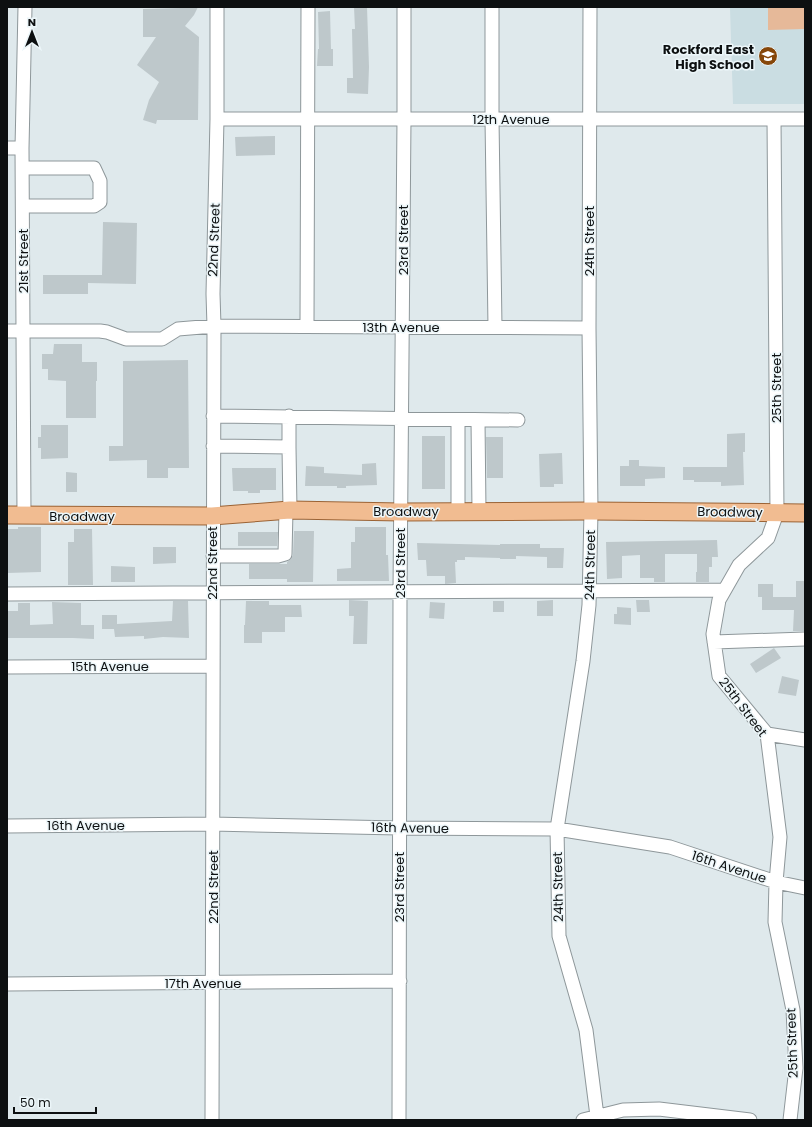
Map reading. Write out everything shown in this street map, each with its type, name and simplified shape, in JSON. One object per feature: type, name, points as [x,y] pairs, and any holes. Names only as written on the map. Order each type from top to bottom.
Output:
[{"type":"main road","name":"Broadway","points":[[15,515],[212,516],[288,510],[401,512],[590,510],[805,512]]},
{"type":"street","name":"21st Street","points":[[15,515],[24,331],[22,148],[25,7]]},
{"type":"street","name":"22nd Street","points":[[212,1120],[212,516],[214,326],[212,294],[217,119],[217,7]]},
{"type":"street","points":[[307,326],[308,7]]},
{"type":"street","name":"23rd Street","points":[[399,1120],[400,592],[404,7]]},
{"type":"street","points":[[492,7],[495,327]]},
{"type":"street","name":"24th Street","points":[[590,7],[589,605],[583,661],[557,829],[559,936],[586,1030],[597,1116]]},
{"type":"street","name":"12th Avenue","points":[[217,119],[805,119]]},
{"type":"street","name":"25th Street","points":[[774,119],[777,512],[768,538],[739,565],[724,590],[719,600],[713,634],[719,676],[767,734],[780,837],[776,882],[775,922],[793,1010],[796,1068],[790,1120]]},
{"type":"street","points":[[7,148],[22,148]]},
{"type":"street","points":[[23,168],[94,168],[100,181],[100,202],[94,206],[23,206]]},
{"type":"street","name":"13th Avenue","points":[[24,331],[100,331],[126,339],[162,339],[178,329],[214,326],[589,328]]},
{"type":"street","points":[[7,331],[24,331]]},
{"type":"street","points":[[213,416],[518,420]]},
{"type":"street","points":[[213,556],[278,556],[285,554],[288,510],[288,416]]},
{"type":"street","points":[[458,420],[458,511]]},
{"type":"street","points":[[478,420],[479,511]]},
{"type":"street","points":[[213,446],[289,447]]},
{"type":"street","points":[[7,594],[724,590]]},
{"type":"street","points":[[714,642],[805,639]]},
{"type":"street","name":"15th Avenue","points":[[7,667],[213,666]]},
{"type":"street","points":[[767,734],[805,740]]},
{"type":"street","name":"16th Avenue","points":[[7,826],[212,824],[399,828],[557,829],[670,847],[776,882],[805,888]]},
{"type":"street","name":"17th Avenue","points":[[7,984],[400,981]]},
{"type":"street","points":[[583,1120],[623,1110],[659,1109],[750,1120]]},
{"type":"shaded area","name":"Rockford East High School","points":[[730,7],[805,7],[805,104],[733,104]]},
{"type":"shaded area","points":[[768,7],[805,7],[805,29],[768,30]]},
{"type":"building","points":[[198,7],[194,15],[185,26],[199,37],[198,120],[157,120],[156,124],[143,120],[149,100],[159,82],[137,65],[156,37],[143,37],[143,9]]},
{"type":"building","points":[[354,7],[367,7],[369,67],[368,94],[347,93],[347,78],[353,78],[352,29],[355,29]]},
{"type":"building","points":[[330,11],[333,66],[317,66],[319,49],[318,12]]},
{"type":"building","points":[[275,136],[275,155],[236,156],[235,137]]},
{"type":"building","points":[[103,222],[137,223],[136,284],[88,283],[88,294],[43,294],[43,275],[102,275]]},
{"type":"building","points":[[54,344],[82,344],[82,362],[97,362],[96,418],[66,418],[66,381],[48,380],[48,369],[42,369],[42,354],[53,354]]},
{"type":"building","points":[[188,360],[189,468],[168,468],[168,478],[147,478],[147,460],[109,461],[109,446],[123,446],[123,361]]},
{"type":"building","points":[[41,425],[68,425],[68,458],[41,459],[41,448],[38,448],[38,437],[41,437]]},
{"type":"building","points":[[745,433],[745,452],[743,452],[744,485],[721,486],[721,482],[694,482],[694,480],[683,480],[683,467],[727,467],[727,434]]},
{"type":"building","points":[[422,436],[445,436],[445,489],[422,489]]},
{"type":"building","points":[[486,437],[503,437],[503,478],[487,478]]},
{"type":"building","points":[[562,453],[563,484],[554,484],[554,487],[540,487],[539,454]]},
{"type":"building","points":[[629,460],[639,460],[639,466],[665,467],[665,478],[645,479],[645,486],[620,486],[620,466],[629,466]]},
{"type":"building","points":[[376,463],[377,485],[346,486],[346,488],[337,488],[337,486],[305,486],[306,466],[324,467],[324,473],[362,475],[362,464]]},
{"type":"building","points":[[232,468],[276,468],[276,490],[260,490],[260,493],[233,491]]},
{"type":"building","points":[[66,472],[77,473],[77,492],[66,492]]},
{"type":"building","points":[[18,527],[41,527],[41,572],[7,573],[7,529],[18,529]]},
{"type":"building","points":[[355,527],[386,527],[386,555],[388,555],[389,581],[337,581],[337,569],[351,568],[351,542],[355,542]]},
{"type":"building","points":[[74,529],[92,529],[93,585],[68,585],[68,542],[74,542]]},
{"type":"building","points":[[294,531],[314,531],[313,582],[287,582],[287,579],[249,579],[249,564],[287,564],[293,555]]},
{"type":"building","points":[[238,532],[278,532],[277,546],[238,546]]},
{"type":"building","points":[[717,540],[718,557],[712,557],[712,567],[709,567],[709,582],[696,582],[697,554],[665,554],[665,582],[654,582],[654,578],[640,578],[640,555],[622,556],[622,578],[607,579],[606,542]]},
{"type":"building","points":[[417,543],[500,545],[540,544],[540,548],[564,548],[563,568],[547,568],[547,557],[516,556],[516,559],[500,559],[465,557],[465,560],[457,560],[457,562],[455,562],[456,583],[445,584],[445,576],[427,576],[426,560],[418,560]]},
{"type":"building","points":[[153,547],[176,547],[176,563],[153,564]]},
{"type":"building","points":[[111,566],[135,567],[135,582],[111,582]]},
{"type":"building","points":[[796,581],[805,581],[805,631],[793,631],[794,610],[762,610],[762,597],[758,597],[758,584],[773,584],[773,597],[796,597]]},
{"type":"building","points":[[349,600],[368,601],[367,644],[353,644],[354,616],[349,616]]},
{"type":"building","points":[[553,600],[553,616],[537,616],[537,601]]},
{"type":"building","points":[[636,600],[649,600],[650,612],[637,612]]},
{"type":"building","points":[[173,601],[188,601],[189,638],[163,637],[144,639],[144,636],[115,637],[114,629],[102,629],[102,615],[117,615],[117,624],[172,621]]},
{"type":"building","points":[[246,601],[269,601],[269,605],[301,605],[302,617],[285,617],[285,632],[262,632],[262,643],[244,643]]},
{"type":"building","points":[[493,601],[504,601],[504,612],[493,612]]},
{"type":"building","points":[[52,602],[81,603],[81,625],[94,625],[94,639],[7,638],[7,611],[18,611],[18,603],[30,603],[30,625],[53,624]]},
{"type":"building","points":[[430,602],[445,603],[444,619],[429,618]]},
{"type":"building","points":[[617,607],[631,608],[631,625],[614,624],[614,614],[617,614]]},
{"type":"building","points":[[774,648],[781,658],[756,673],[750,664]]},
{"type":"building","points":[[782,676],[799,680],[796,696],[778,693]]},
{"type":"place","name":"Rockford East High School","points":[[768,56]]}]
